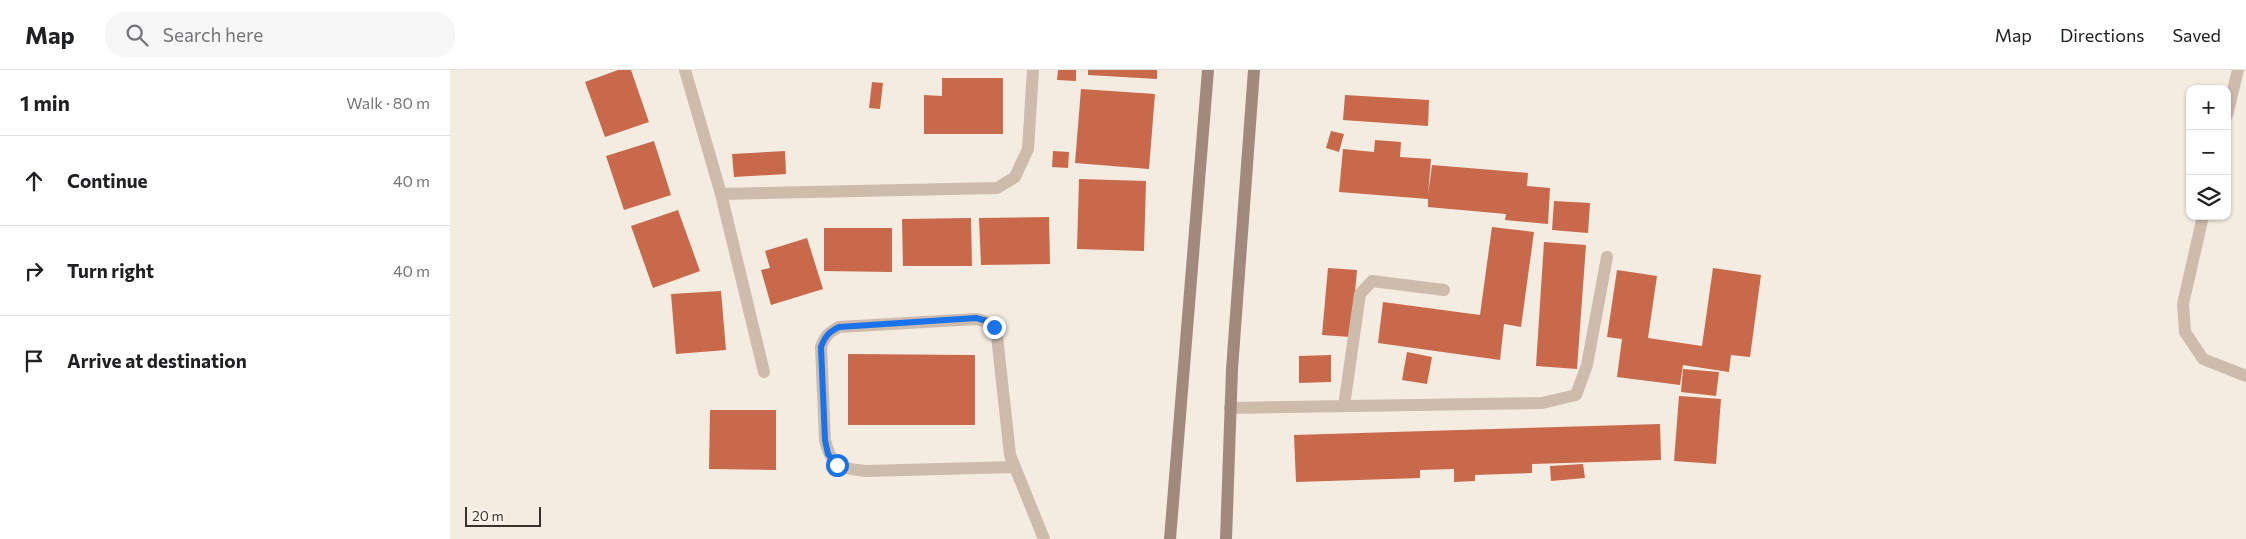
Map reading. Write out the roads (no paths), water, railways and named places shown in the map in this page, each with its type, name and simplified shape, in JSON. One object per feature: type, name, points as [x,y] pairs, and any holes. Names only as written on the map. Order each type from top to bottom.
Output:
[{"type":"street","points":[[685,70],[721,194],[764,372]]},
{"type":"street","points":[[721,194],[997,188],[1015,176],[1028,149],[1033,70]]},
{"type":"street","points":[[1170,539],[1208,70]]},
{"type":"street","points":[[1226,539],[1230,408],[1254,70]]},
{"type":"street","points":[[2231,99],[2238,70]]},
{"type":"street","points":[[2202,220],[2183,304],[2185,332],[2203,359],[2246,376]]},
{"type":"street","points":[[1230,408],[1542,403],[1576,395],[1587,365],[1607,257]]},
{"type":"street","points":[[1344,406],[1360,294],[1372,281],[1444,290]]},
{"type":"street","points":[[1014,467],[866,472],[846,470],[837,465],[828,454],[825,440],[821,347],[824,338],[831,331],[839,327],[976,318],[987,321],[994,327],[997,336],[1010,455],[1044,539]]}]
